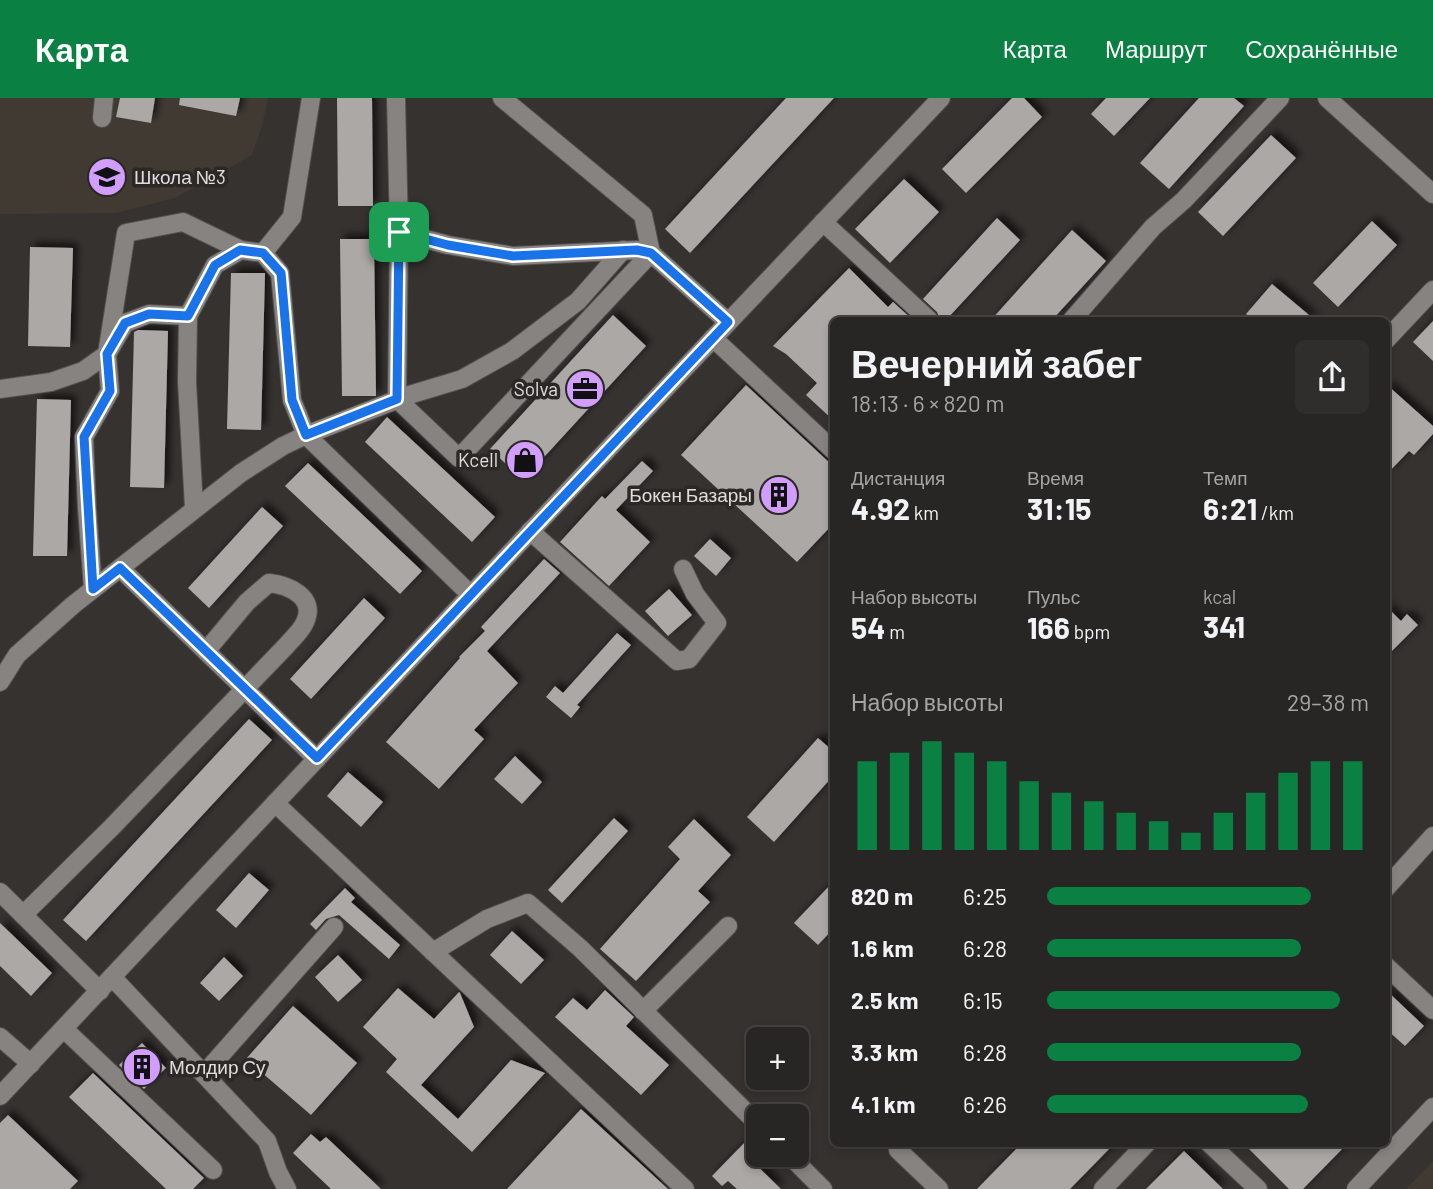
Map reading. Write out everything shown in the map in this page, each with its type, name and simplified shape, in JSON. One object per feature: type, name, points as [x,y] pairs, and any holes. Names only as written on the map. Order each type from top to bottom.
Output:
[{"type":"street","points":[[102,118],[104,98]]},
{"type":"street","points":[[263,253],[292,217],[311,98]]},
{"type":"street","points":[[396,98],[399,232],[397,399],[458,458],[651,253]]},
{"type":"street","points":[[502,98],[643,215],[651,253]]},
{"type":"street","points":[[0,1096],[941,98]]},
{"type":"street","points":[[1075,317],[1153,227],[1209,174],[1280,98]]},
{"type":"street","points":[[1327,98],[1433,194]]},
{"type":"street","points":[[93,589],[84,437],[110,391],[107,354],[126,233],[183,222],[240,250],[263,253],[281,273],[292,400],[306,435],[471,594]]},
{"type":"street","points":[[823,222],[926,317]]},
{"type":"street","points":[[399,232],[448,245],[513,256],[623,250],[651,253],[728,322]]},
{"type":"street","points":[[194,508],[187,382],[188,316],[215,265],[240,250]]},
{"type":"street","points":[[0,682],[18,655],[93,589],[194,508],[252,467],[283,446],[306,435],[397,399],[462,379],[512,351],[578,302],[623,250]]},
{"type":"street","points":[[1390,336],[1433,290]]},
{"type":"street","points":[[0,389],[51,382],[83,372],[107,354],[125,323],[149,314],[188,316]]},
{"type":"street","points":[[713,338],[830,447]]},
{"type":"street","points":[[530,531],[677,661],[689,659],[717,623],[695,594],[683,569]]},
{"type":"street","points":[[120,568],[317,758]]},
{"type":"street","points":[[23,915],[112,827],[287,645],[306,622],[308,608],[301,594],[283,584],[269,583],[247,602],[206,650]]},
{"type":"street","points":[[275,803],[685,1189]]},
{"type":"street","points":[[1390,884],[1433,836]]},
{"type":"street","points":[[0,892],[100,991]]},
{"type":"street","points":[[433,952],[487,919],[528,903],[580,948],[746,1112]]},
{"type":"street","points":[[643,1011],[728,926]]},
{"type":"street","points":[[204,1074],[334,927]]},
{"type":"street","points":[[1390,970],[1433,1010]]},
{"type":"street","points":[[112,977],[267,1141],[278,1172],[288,1189]]},
{"type":"street","points":[[64,1029],[212,1170]]},
{"type":"street","points":[[0,1037],[31,1064]]},
{"type":"street","points":[[1356,1189],[1433,1107]]},
{"type":"street","points":[[1103,1189],[1143,1147]]},
{"type":"street","points":[[1213,1147],[1258,1189]]},
{"type":"street","points":[[898,1150],[939,1189]]},
{"type":"street","points":[[801,1167],[823,1189]]},
{"type":"shaded area","name":"Школа №3","points":[[0,98],[268,98],[252,155],[175,198],[116,213],[0,214]]},
{"type":"shaded area","points":[[1433,1161],[1433,1189],[1406,1189]]},
{"type":"building","name":"Школа №3","points":[[120,98],[155,98],[151,123],[116,117]]},
{"type":"building","name":"Школа №3","points":[[180,98],[240,98],[236,116],[179,105]]},
{"type":"building","points":[[337,98],[372,98],[373,206],[338,206]]},
{"type":"building","points":[[786,98],[834,98],[690,253],[665,229]]},
{"type":"building","points":[[1012,98],[1024,98],[1042,117],[966,193],[942,169]]},
{"type":"building","points":[[1106,98],[1150,98],[1114,136],[1091,114]]},
{"type":"building","points":[[1199,98],[1234,98],[1244,106],[1169,189],[1140,163]]},
{"type":"building","points":[[1271,135],[1296,158],[1223,236],[1198,212]]},
{"type":"building","points":[[904,179],[939,212],[890,263],[855,229]]},
{"type":"building","points":[[997,218],[1020,240],[949,317],[939,317],[923,299]]},
{"type":"building","points":[[1372,221],[1397,245],[1338,307],[1313,283]]},
{"type":"building","points":[[1072,230],[1106,261],[1055,317],[994,317]]},
{"type":"building","points":[[340,239],[374,239],[376,396],[342,396]]},
{"type":"building","points":[[30,247],[73,248],[70,347],[28,346]]},
{"type":"building","points":[[849,268],[888,307],[893,302],[910,317],[830,317],[830,417],[806,395],[817,383],[786,354],[773,346]]},
{"type":"building","points":[[231,273],[265,273],[261,430],[227,429]]},
{"type":"building","points":[[1272,284],[1311,317],[1250,317],[1246,314]]},
{"type":"building","points":[[613,315],[646,346],[523,480],[490,449]]},
{"type":"building","points":[[1433,321],[1433,361],[1413,342]]},
{"type":"building","points":[[168,331],[164,488],[130,487],[134,332]]},
{"type":"building","name":"Бокен Базары","points":[[746,385],[830,463],[830,527],[797,562],[681,455]]},
{"type":"building","points":[[1390,388],[1433,426],[1433,434],[1414,455],[1409,451],[1390,471]]},
{"type":"building","points":[[37,399],[71,400],[67,556],[33,556]]},
{"type":"building","points":[[387,417],[495,517],[472,542],[365,442]]},
{"type":"building","points":[[642,461],[653,471],[616,510],[650,542],[609,586],[560,542],[602,496],[605,499]]},
{"type":"building","points":[[308,463],[422,571],[400,594],[285,486]]},
{"type":"building","points":[[262,507],[283,526],[209,608],[188,588]]},
{"type":"building","points":[[710,539],[731,558],[716,576],[694,556]]},
{"type":"building","points":[[544,559],[560,573],[487,651],[518,683],[474,730],[484,739],[439,789],[386,742],[485,631],[481,627]]},
{"type":"building","points":[[669,589],[692,615],[668,636],[645,611]]},
{"type":"building","points":[[364,598],[385,618],[311,699],[290,679]]},
{"type":"building","points":[[1390,610],[1401,621],[1407,614],[1418,625],[1390,653]]},
{"type":"building","points":[[617,633],[631,645],[577,705],[580,707],[571,718],[546,697],[555,686],[563,693]]},
{"type":"building","points":[[249,719],[272,740],[86,941],[63,920]]},
{"type":"building","points":[[818,738],[830,748],[830,779],[774,842],[747,817]]},
{"type":"building","points":[[515,756],[542,782],[522,804],[494,779]]},
{"type":"building","points":[[348,772],[383,802],[361,827],[327,796]]},
{"type":"building","points":[[614,818],[628,831],[562,903],[548,890]]},
{"type":"building","points":[[694,819],[731,855],[698,891],[710,902],[636,981],[600,949],[680,859],[668,847]]},
{"type":"building","points":[[249,873],[269,890],[236,928],[216,910]]},
{"type":"building","points":[[830,885],[830,932],[818,945],[794,923]]},
{"type":"building","points":[[345,888],[355,898],[351,902],[400,945],[389,959],[339,915],[326,919],[316,930],[310,924]]},
{"type":"building","points":[[0,923],[52,973],[31,996],[0,966]]},
{"type":"building","points":[[512,931],[544,960],[521,984],[490,955]]},
{"type":"building","points":[[338,955],[362,980],[338,1002],[315,977]]},
{"type":"building","points":[[224,957],[243,976],[219,1001],[200,983]]},
{"type":"building","points":[[398,988],[434,1019],[460,993],[474,1027],[421,1085],[458,1119],[511,1060],[545,1073],[472,1152],[386,1072],[397,1059],[363,1027]]},
{"type":"building","points":[[605,990],[634,1017],[626,1026],[669,1065],[641,1095],[555,1017],[573,998],[587,1010]]},
{"type":"building","points":[[1390,994],[1424,1026],[1405,1046],[1390,1033]]},
{"type":"building","points":[[293,1006],[357,1063],[311,1115],[246,1059]]},
{"type":"building","name":"Молдир Су","points":[[142,1043],[166,1068],[144,1089],[119,1065]]},
{"type":"building","points":[[93,1073],[204,1178],[193,1189],[166,1189],[69,1097]]},
{"type":"building","points":[[581,1109],[668,1189],[507,1189]]},
{"type":"building","points":[[8,1115],[78,1181],[70,1189],[0,1189],[0,1123]]},
{"type":"building","points":[[311,1134],[320,1142],[326,1137],[381,1189],[331,1189],[293,1153]]},
{"type":"building","points":[[746,1141],[746,1167],[758,1167],[781,1189],[737,1189],[728,1181],[722,1186],[712,1176]]},
{"type":"building","points":[[1018,1147],[1111,1147],[1070,1189],[977,1189]]},
{"type":"building","points":[[1247,1147],[1344,1147],[1303,1189],[1289,1189]]},
{"type":"building","points":[[1184,1151],[1223,1189],[1146,1189]]},
{"type":"place","name":"Школа №3","points":[[107,177]]},
{"type":"place","name":"Solva","points":[[585,389]]},
{"type":"place","name":"Kcell","points":[[525,460]]},
{"type":"place","name":"Бокен Базары","points":[[779,495]]},
{"type":"place","name":"Молдир Су","points":[[142,1067]]},
{"type":"route","points":[[399,232],[448,245],[513,256],[637,250],[651,253],[728,322],[317,758],[120,568],[93,589],[84,437],[110,391],[107,354],[125,323],[149,314],[188,316],[215,265],[240,250],[263,253],[281,273],[292,400],[306,435],[397,399],[399,232]]}]
